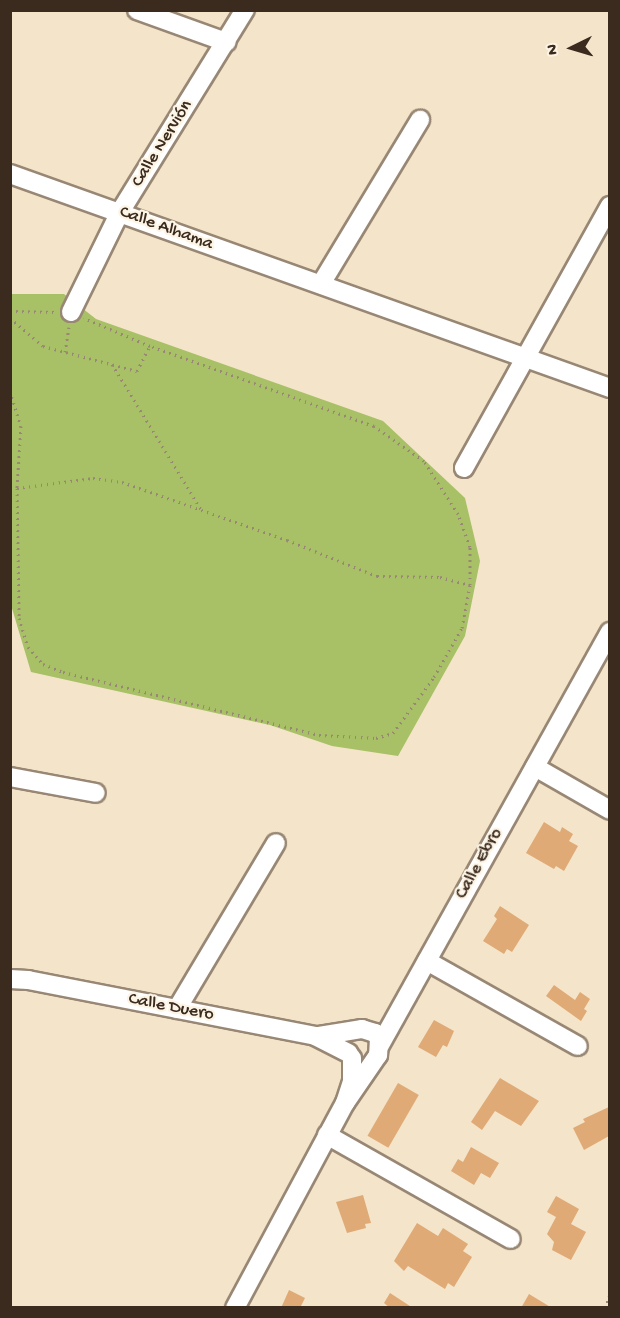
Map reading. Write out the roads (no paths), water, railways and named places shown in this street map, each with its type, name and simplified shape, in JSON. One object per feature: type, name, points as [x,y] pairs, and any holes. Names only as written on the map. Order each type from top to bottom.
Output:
[{"type":"street","points":[[137,10],[226,42]]},
{"type":"street","name":"Calle Nervión","points":[[72,312],[120,212],[245,10]]},
{"type":"street","points":[[321,284],[420,120]]},
{"type":"street","name":"Calle Alhama","points":[[10,174],[609,388]]},
{"type":"street","points":[[464,468],[609,206]]},
{"type":"street","name":"Calle Ebro","points":[[235,1308],[327,1135],[378,1052],[402,1003],[427,962],[609,632]]},
{"type":"street","points":[[535,767],[609,810]]},
{"type":"street","points":[[10,777],[96,793]]},
{"type":"street","points":[[177,1009],[276,843]]},
{"type":"street","points":[[427,962],[578,1046]]},
{"type":"street","name":"Calle Duero","points":[[10,973],[19,979],[315,1036],[351,1055]]},
{"type":"street","name":"Calle Ebro","points":[[362,1031],[384,1022],[402,1003]]},
{"type":"street","points":[[362,1031],[379,1038],[378,1052],[363,1062],[351,1055],[350,1037],[362,1031]]},
{"type":"street","name":"Calle Duero","points":[[315,1036],[362,1031]]},
{"type":"street","name":"Calle Ebro","points":[[345,1103],[352,1081],[351,1055]]},
{"type":"street","points":[[327,1135],[511,1239]]}]
